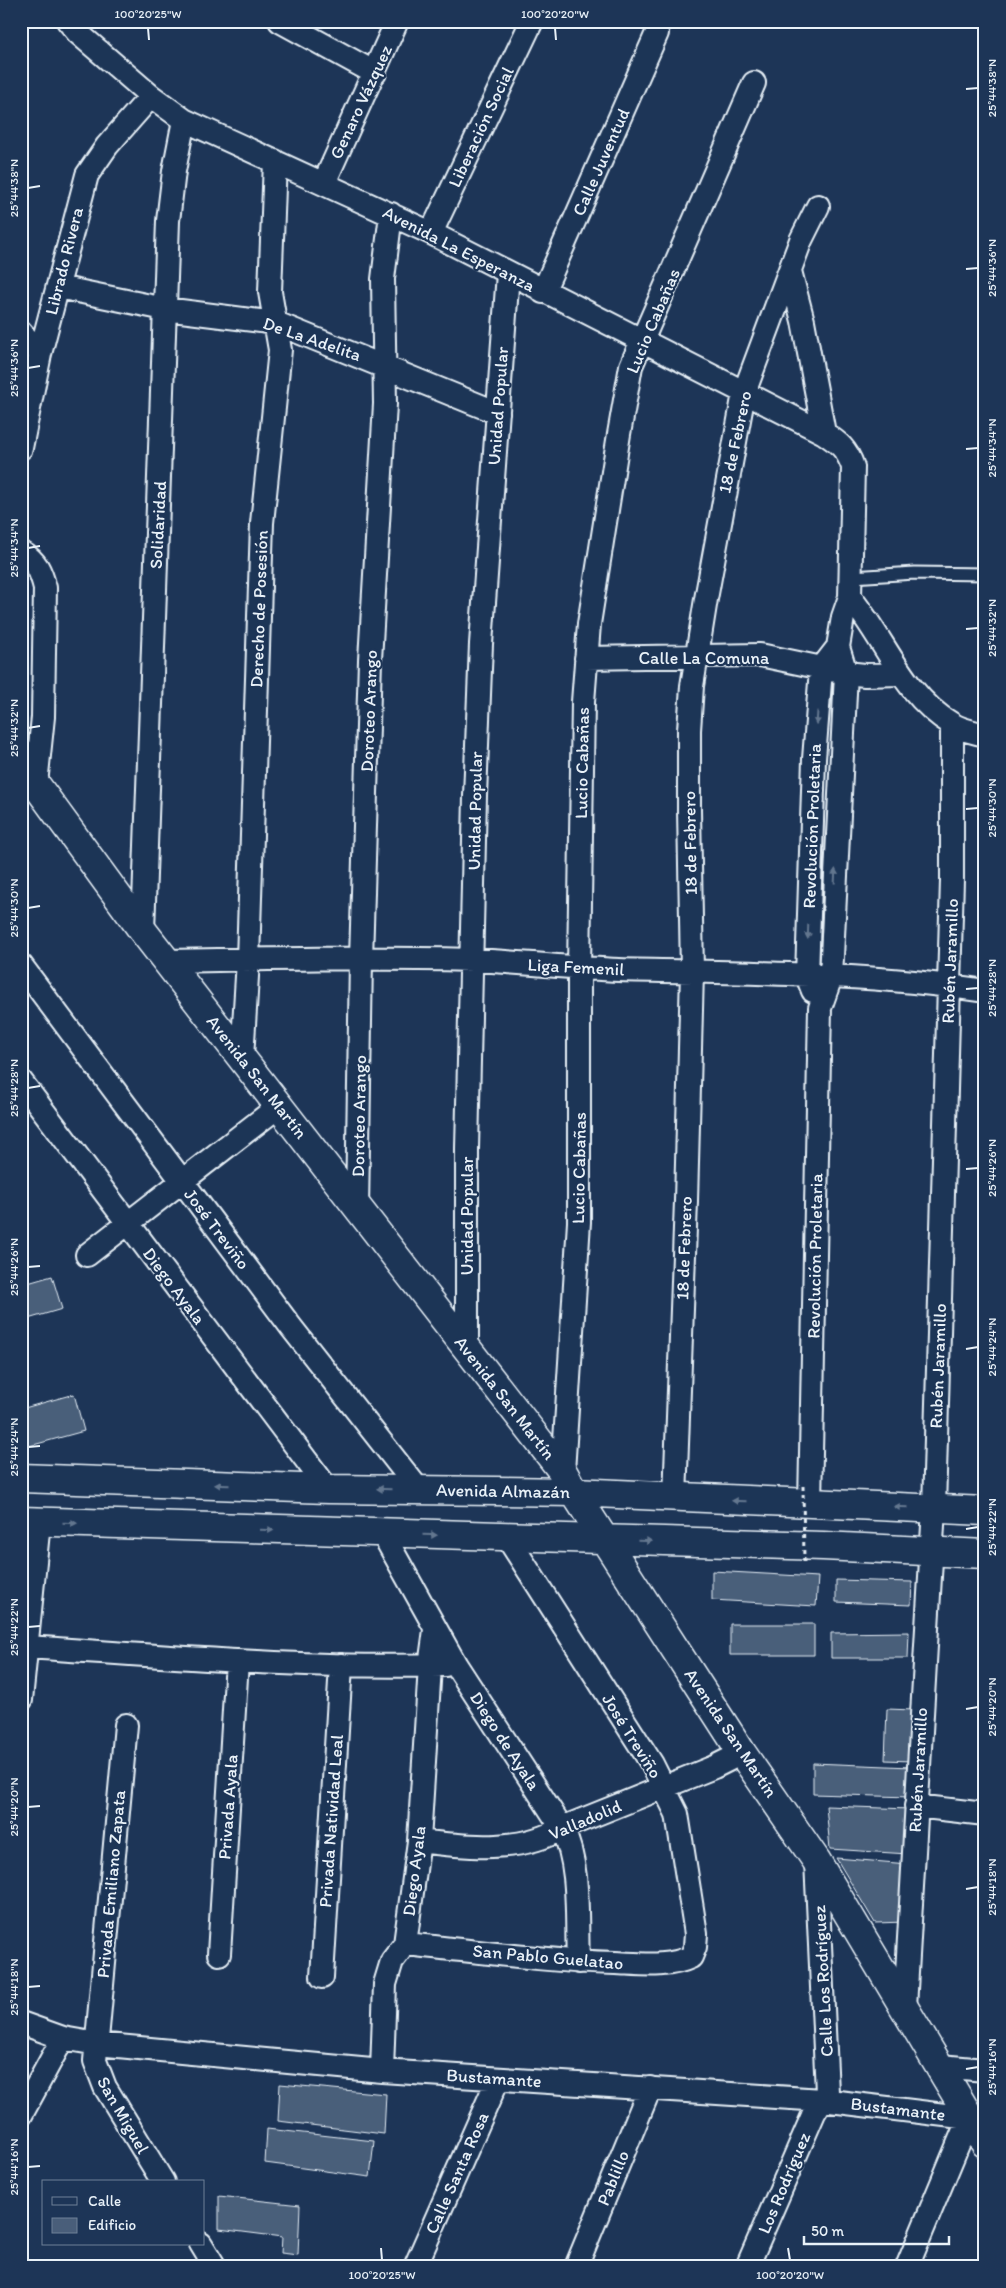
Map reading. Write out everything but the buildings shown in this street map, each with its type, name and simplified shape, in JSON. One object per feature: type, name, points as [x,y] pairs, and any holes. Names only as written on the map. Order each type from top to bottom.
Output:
[{"type":"main road","name":"Avenida San Martín","points":[[28,774],[143,931],[568,1482],[742,1753],[816,1860],[985,2143]]},
{"type":"main road","name":"Avenida Almazán","points":[[21,1478],[328,1489],[419,1490],[568,1482],[675,1498],[806,1495],[934,1508],[985,1511]]},
{"type":"main road","points":[[30,1521],[383,1534],[823,1546],[985,1554]]},
{"type":"street","name":"Avenida La Esperanza","points":[[68,21],[78,33],[152,96],[184,120],[431,233],[824,433],[842,444],[849,454],[853,467]]},
{"type":"street","points":[[280,21],[375,73]]},
{"type":"street","name":"Genaro Vázquez","points":[[324,183],[397,21]]},
{"type":"street","name":"Liberación Social","points":[[431,233],[532,21]]},
{"type":"street","name":"Calle Juventud","points":[[544,292],[657,33]]},
{"type":"street","name":"Lucio Cabañas","points":[[568,1482],[579,1222],[582,702],[586,658],[631,366],[754,83]]},
{"type":"street","name":"Librado Rivera","points":[[21,448],[40,354],[87,175],[107,146],[152,96]]},
{"type":"street","name":"Solidaridad","points":[[143,931],[168,221],[174,171],[184,120]]},
{"type":"street","name":"Derecho de Posesión","points":[[242,1058],[248,960],[262,523],[280,350],[270,292],[276,161]]},
{"type":"street","name":"18 de Febrero","points":[[675,1498],[692,972],[689,730],[696,656],[744,393],[801,240],[818,206]]},
{"type":"street","name":"Doroteo Arango","points":[[357,1209],[361,959],[370,660],[383,442],[385,366],[383,279],[391,214]]},
{"type":"street","points":[[790,271],[803,321],[824,433]]},
{"type":"street","name":"Unidad Popular","points":[[467,1350],[467,1149],[473,960],[475,796],[481,644],[508,273]]},
{"type":"street","name":"De La Adelita","points":[[58,286],[165,309],[276,323],[498,413]]},
{"type":"street","points":[[21,332],[40,354]]},
{"type":"street","name":"Revolución Proletaria","points":[[806,1495],[820,1008],[831,977],[846,673],[838,647],[851,587],[853,467]]},
{"type":"street","points":[[26,555],[41,570],[45,588],[43,717],[28,774]]},
{"type":"street","points":[[851,587],[863,612],[900,674],[930,706],[952,724],[985,735]]},
{"type":"street","name":"Revolución Proletaria","points":[[820,1008],[807,976],[814,759],[821,669],[838,647]]},
{"type":"street","name":"Calle La Comuna","points":[[586,658],[760,655],[846,673],[865,675],[900,674]]},
{"type":"street","name":"Rubén Jaramillo","points":[[905,2007],[934,1508],[952,880],[952,724]]},
{"type":"street","name":"Liga Femenil","points":[[167,962],[361,959],[473,960],[579,969],[831,977],[949,985],[985,991]]},
{"type":"street","name":"José Treviño","points":[[21,965],[291,1327],[419,1490]]},
{"type":"street","name":"Diego Ayala","points":[[21,1081],[328,1489]]},
{"type":"street","points":[[87,1255],[279,1106]]},
{"type":"street","points":[[21,1700],[27,1647],[30,1521]]},
{"type":"street","name":"Diego de Ayala","points":[[383,1534],[456,1665],[568,1840],[574,1864],[578,1962]]},
{"type":"street","name":"José Treviño","points":[[506,1537],[631,1730],[677,1814],[696,1934],[695,1947],[691,1956]]},
{"type":"street","name":"Diego Ayala","points":[[382,2071],[385,1984],[392,1961],[405,1944],[419,1841],[430,1666],[435,1630]]},
{"type":"street","points":[[27,1647],[341,1665],[456,1665]]},
{"type":"street","name":"Privada Ayala","points":[[219,1954],[237,1660]]},
{"type":"street","name":"Privada Natividad Leal","points":[[322,1977],[341,1665]]},
{"type":"street","name":"Privada Emiliano Zapata","points":[[97,2044],[126,1725]]},
{"type":"street","name":"Valladolid","points":[[419,1841],[459,1846],[491,1846],[543,1838],[562,1828],[714,1767],[742,1753]]},
{"type":"street","points":[[916,1806],[985,1814]]},
{"type":"street","name":"Calle Los Rodríguez","points":[[816,1860],[828,2084],[822,2100]]},
{"type":"street","name":"San Pablo Guelatao","points":[[405,1944],[578,1962],[672,1963],[691,1956]]},
{"type":"street","name":"Bustamante","points":[[21,2023],[62,2038],[97,2044],[382,2071],[822,2100],[969,2118]]},
{"type":"street","points":[[21,2115],[62,2038]]},
{"type":"street","name":"San Miguel","points":[[97,2044],[95,2061],[105,2086],[162,2180]]},
{"type":"street","points":[[940,2066],[985,2070]]},
{"type":"street","name":"Calle Santa Rosa","points":[[415,2267],[498,2079]]},
{"type":"street","name":"Pablillo","points":[[576,2267],[650,2088]]},
{"type":"street","name":"Los Rodríguez","points":[[747,2267],[814,2113],[822,2100]]},
{"type":"street","points":[[907,2267],[969,2118]]},
{"type":"street","points":[[202,2246],[215,2267]]},
{"type":"lane","points":[[851,587],[915,573],[985,574]]},
{"type":"path","points":[[804,1562],[806,1495]]}]
